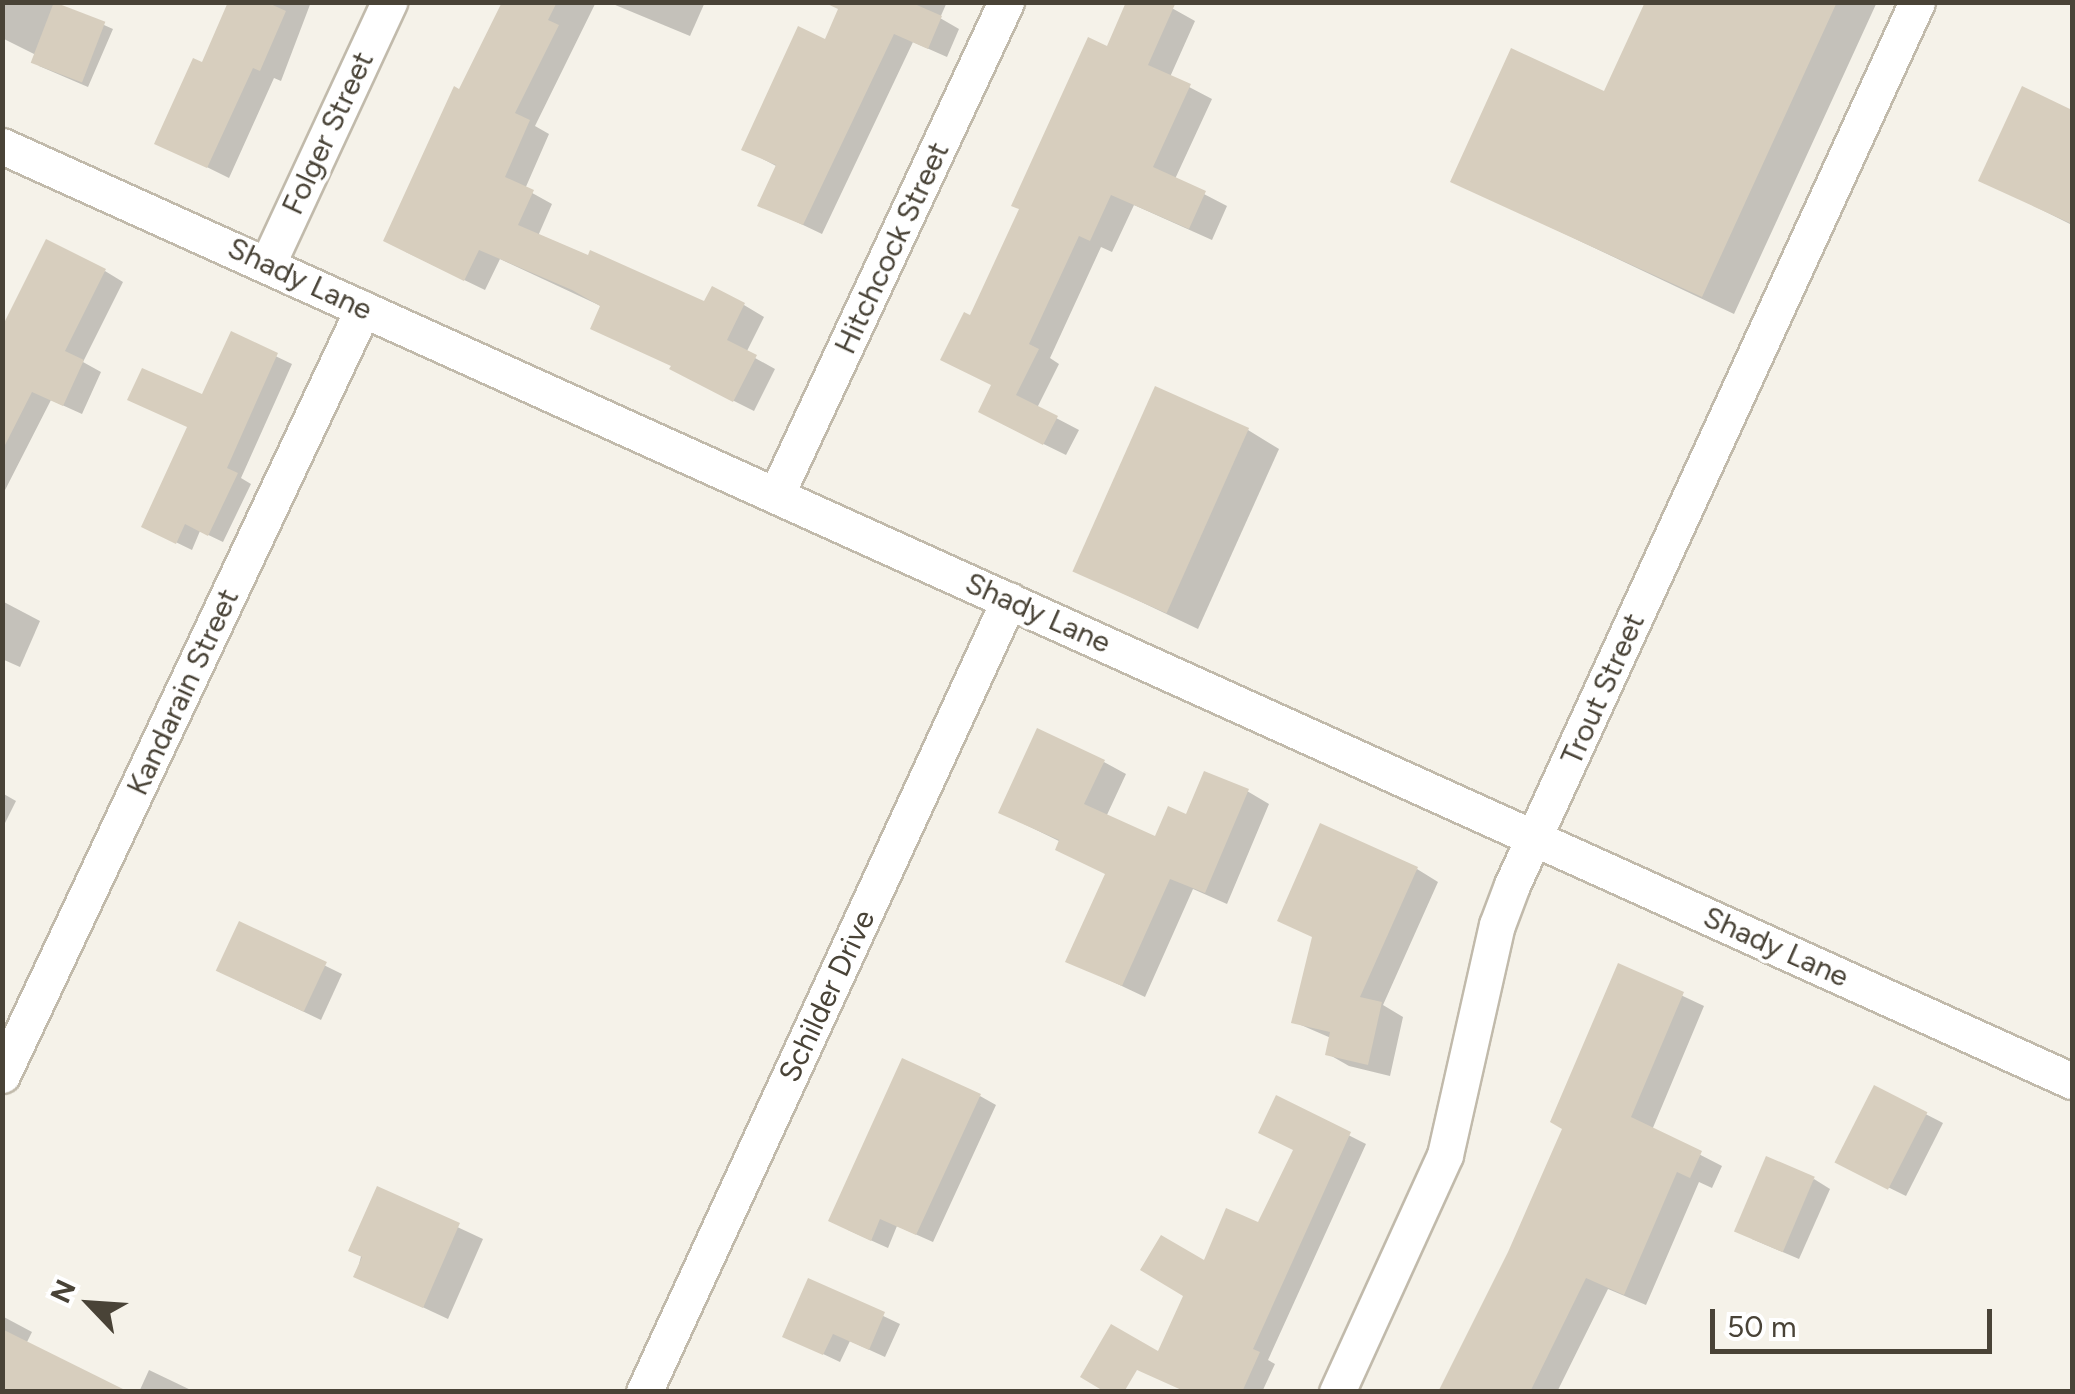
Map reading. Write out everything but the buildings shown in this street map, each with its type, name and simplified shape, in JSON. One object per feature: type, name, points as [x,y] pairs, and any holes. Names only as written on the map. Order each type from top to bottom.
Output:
[{"type":"street","name":"Folger Street","points":[[268,263],[388,2]]},
{"type":"street","name":"Hitchcock Street","points":[[776,493],[1006,2]]},
{"type":"street","name":"Trout Street","points":[[1337,1392],[1446,1155],[1498,925],[1917,2]]},
{"type":"street","name":"Shady Lane","points":[[2,146],[2072,1081]]},
{"type":"street","name":"Kandarain Street","points":[[2,1075],[363,310]]},
{"type":"street","name":"Schilder Drive","points":[[644,1392],[1009,600]]}]
